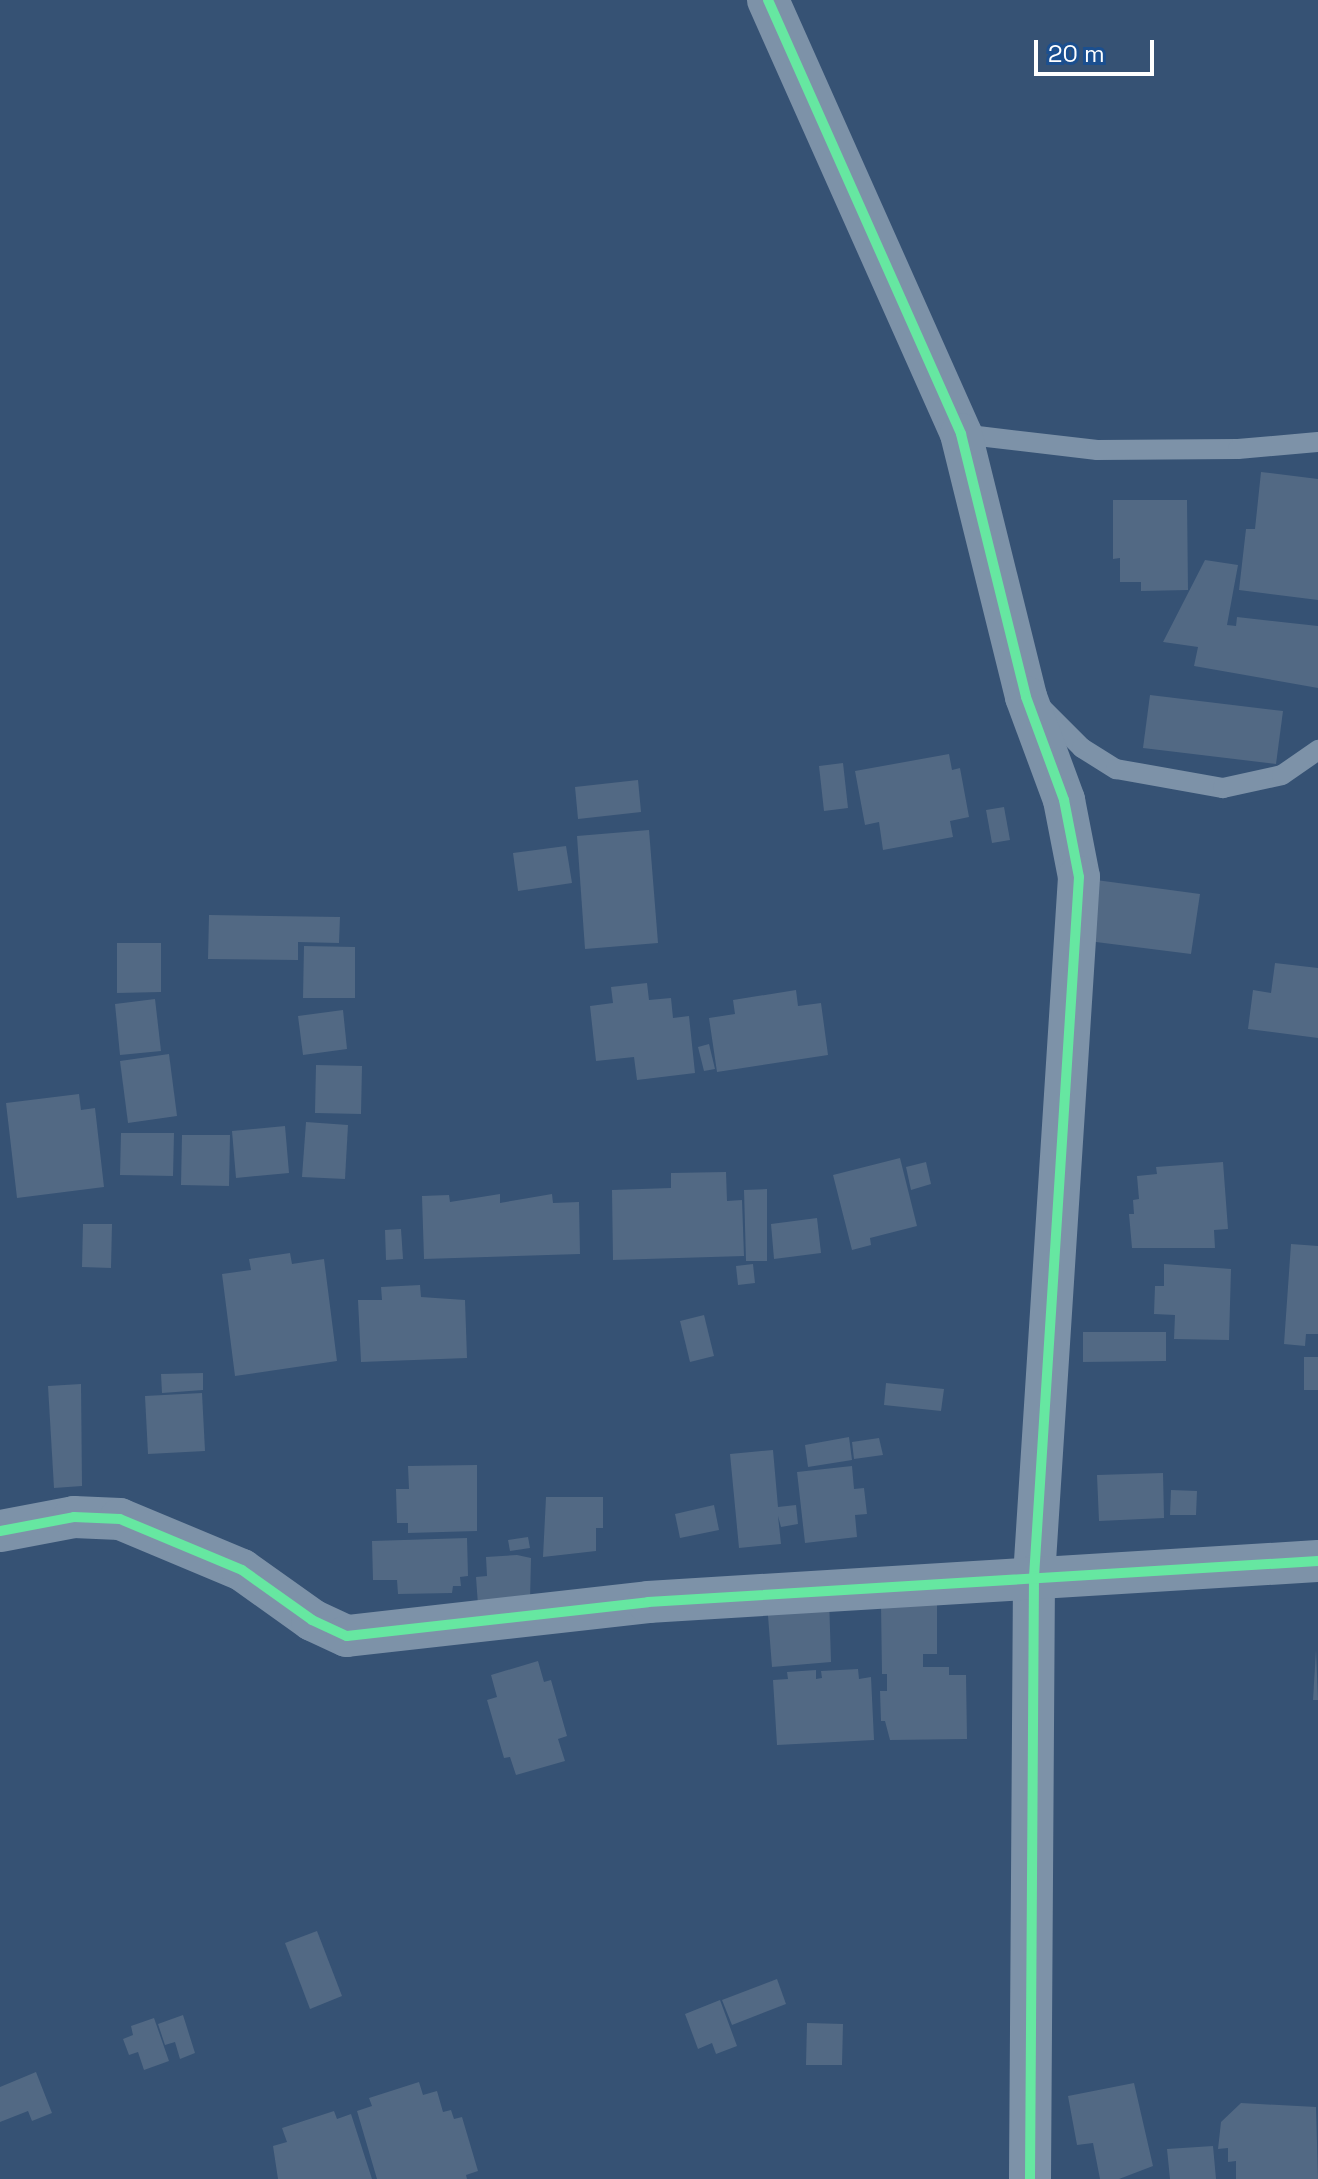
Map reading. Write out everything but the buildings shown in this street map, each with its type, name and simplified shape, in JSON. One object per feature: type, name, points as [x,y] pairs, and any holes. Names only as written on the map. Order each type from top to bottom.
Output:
[{"type":"street","points":[[768,0],[961,434],[1026,697],[1064,800],[1079,877],[1034,1576],[1030,2179]]},
{"type":"street","points":[[0,1531],[74,1517],[120,1519],[242,1570],[312,1620],[347,1636],[648,1602],[1318,1561]]},
{"type":"lane","points":[[961,434],[1097,450],[1238,449],[1318,442]]},
{"type":"lane","points":[[1026,697],[1082,748],[1116,769],[1223,788],[1282,775],[1318,750]]},
{"type":"cycle path","points":[[768,0],[961,434],[1026,697],[1064,800],[1079,877],[1034,1576],[1030,2179]]},
{"type":"cycle path","points":[[0,1531],[74,1517],[120,1519],[242,1570],[312,1620],[347,1636],[648,1602],[1318,1561]]}]
